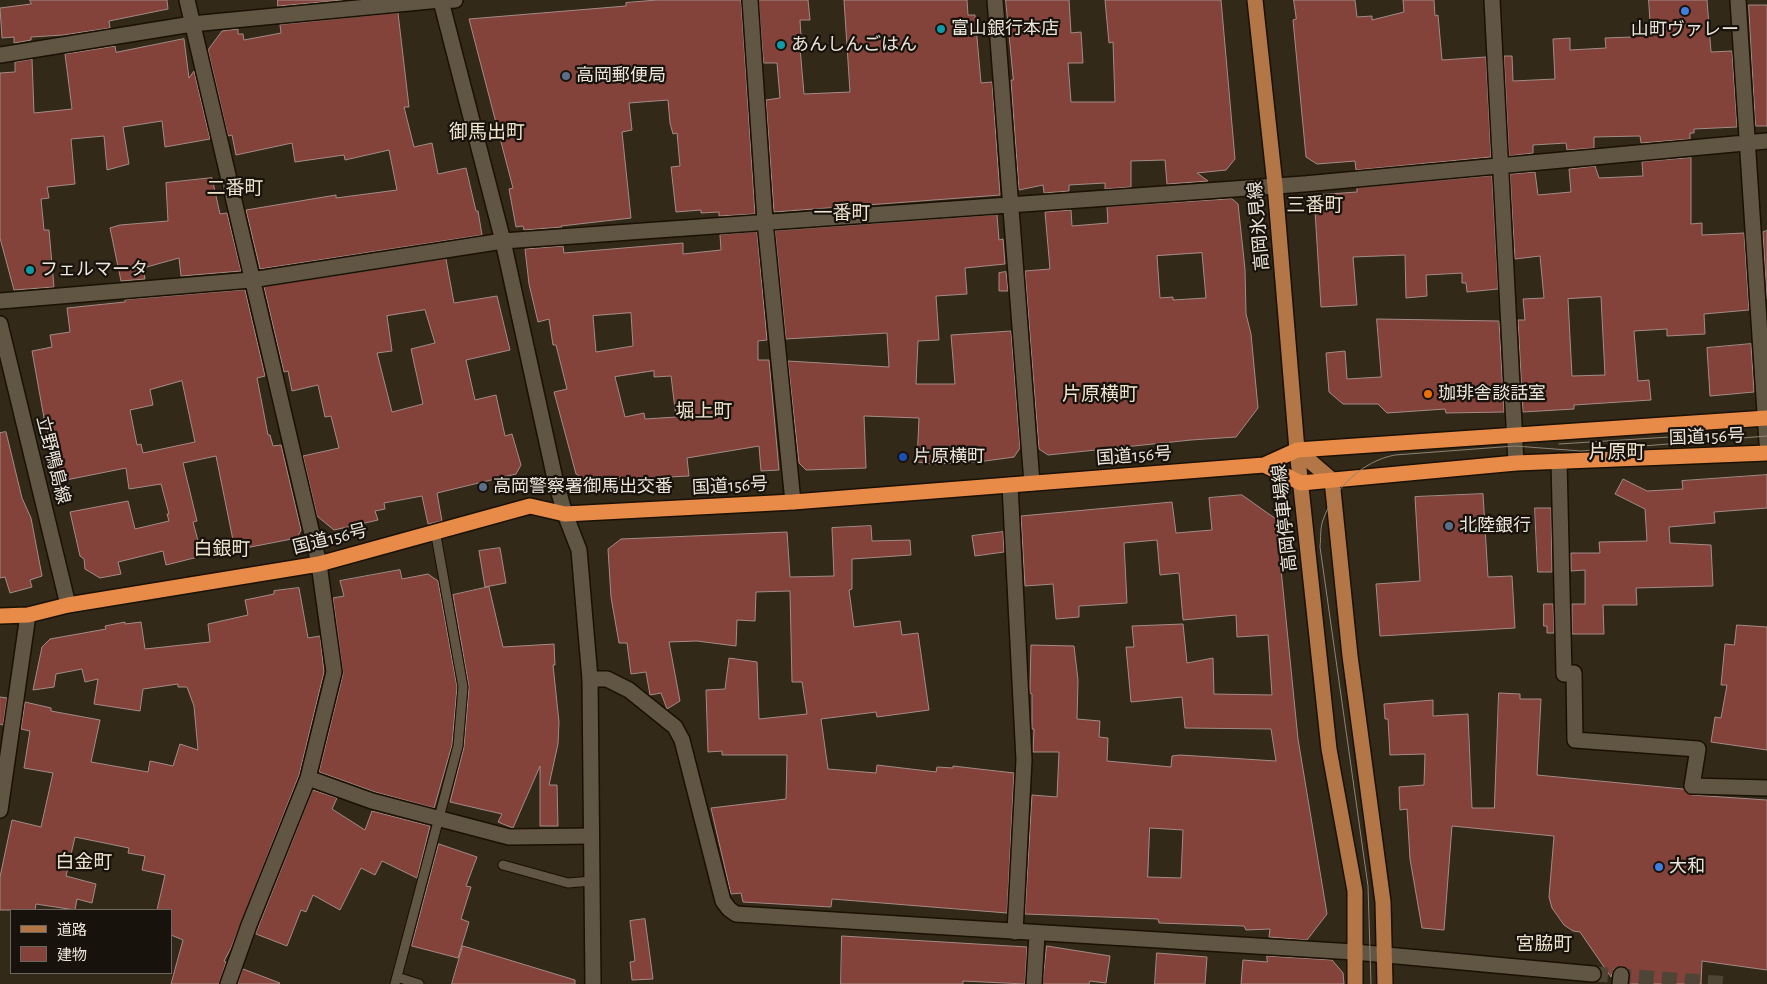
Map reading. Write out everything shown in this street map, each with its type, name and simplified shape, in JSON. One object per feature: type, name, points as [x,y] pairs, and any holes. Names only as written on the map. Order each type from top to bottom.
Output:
[{"type":"highway","name":"国道156号","points":[[0,616],[28,615],[68,605],[319,564],[435,530],[530,506],[565,514],[793,502],[1264,465],[1296,450],[1766,419]]},
{"type":"highway","name":"国道156号","points":[[1301,483],[1516,463],[1767,453]]},
{"type":"highway","points":[[1264,465],[1301,483]]},
{"type":"main road","name":"高岡氷見線","points":[[1255,0],[1274,186],[1296,450]]},
{"type":"main road","name":"高岡停車場線","points":[[1296,450],[1332,480]]},
{"type":"main road","name":"高岡停車場線","points":[[1296,450],[1329,749],[1355,891],[1355,984]]},
{"type":"main road","points":[[1332,480],[1350,656],[1383,902],[1385,984]]},
{"type":"street","points":[[187,0],[250,280],[319,564],[334,672],[308,778],[248,924],[228,984]]},
{"type":"street","points":[[0,55],[192,24],[445,0],[503,241],[565,514],[579,550],[590,679],[593,984]]},
{"type":"street","points":[[750,0],[765,221],[793,502]]},
{"type":"street","points":[[995,0],[1009,205],[1032,483]]},
{"type":"street","points":[[1492,0],[1516,463]]},
{"type":"street","points":[[1738,0],[1767,443]]},
{"type":"street","points":[[0,301],[250,280],[503,241],[1274,186],[1767,141]]},
{"type":"street","name":"立野鴨島線","points":[[0,324],[68,605]]},
{"type":"street","points":[[1559,461],[1564,674],[1574,673],[1575,740],[1698,749],[1692,786],[1767,788]]},
{"type":"street","points":[[1010,485],[1024,760],[1015,932]]},
{"type":"street","points":[[0,810],[28,615]]},
{"type":"street","points":[[590,679],[606,679],[629,690],[675,727],[682,740],[723,901],[729,910],[736,914],[1354,952],[1593,974]]},
{"type":"street","points":[[308,778],[372,801],[509,837],[591,836]]},
{"type":"street","points":[[1034,984],[1037,934]]},
{"type":"lane","points":[[419,984],[396,980],[458,746],[463,687],[435,530]]},
{"type":"lane","points":[[503,865],[568,883],[592,881]]},
{"type":"building","points":[[30,0],[167,0],[168,9],[109,21],[110,28],[63,35],[31,37],[31,40],[14,43],[14,37],[2,38],[0,8],[31,4]]},
{"type":"building","points":[[278,0],[343,0],[278,6]]},
{"type":"building","points":[[657,0],[741,0],[755,214],[719,216],[719,212],[701,213],[701,210],[676,212],[671,167],[680,166],[677,133],[673,134],[670,123],[668,100],[629,103],[632,130],[622,132],[631,218],[524,230],[523,226],[516,227],[509,189],[513,188],[469,19],[626,6],[626,3]]},
{"type":"building","points":[[759,0],[808,0],[810,20],[800,20],[801,36],[799,36],[804,94],[850,92],[844,0],[967,0],[968,15],[975,15],[981,83],[992,82],[1000,195],[774,212],[766,100],[780,98],[777,63],[764,63]]},
{"type":"building","points":[[1006,0],[1069,0],[1071,33],[1081,32],[1083,63],[1068,63],[1071,102],[1115,102],[1113,42],[1109,43],[1105,0],[1221,0],[1235,159],[1226,170],[1197,173],[1208,181],[1167,184],[1165,160],[1131,161],[1131,187],[1105,189],[1105,183],[1069,185],[1069,191],[1044,193],[1043,185],[1019,190],[1011,80],[1013,80]]},
{"type":"building","points":[[1294,0],[1355,0],[1357,17],[1372,16],[1372,20],[1404,12],[1403,0],[1434,0],[1435,16],[1438,15],[1442,60],[1486,57],[1491,157],[1356,170],[1355,161],[1317,164],[1306,157],[1293,20],[1296,19]]},
{"type":"building","points":[[1649,0],[1707,0],[1711,52],[1732,51],[1737,127],[1694,129],[1694,133],[1690,133],[1690,139],[1641,143],[1640,136],[1594,137],[1594,148],[1567,150],[1566,143],[1533,145],[1533,153],[1509,156],[1504,56],[1512,56],[1513,81],[1555,79],[1553,39],[1570,38],[1570,50],[1606,48],[1605,38],[1632,37],[1632,28],[1650,28]]},
{"type":"building","points":[[1749,5],[1767,5],[1767,126],[1756,126]]},
{"type":"building","points":[[398,13],[409,107],[404,107],[414,147],[432,143],[438,174],[466,168],[476,211],[478,211],[482,235],[260,269],[246,210],[336,195],[336,198],[397,190],[389,150],[345,160],[344,155],[295,162],[292,143],[236,155],[232,135],[228,136],[208,50],[222,31],[238,29],[238,34],[243,34],[244,40],[281,33],[280,25]]},
{"type":"building","points":[[184,39],[189,78],[194,71],[210,139],[165,147],[162,121],[123,127],[129,164],[107,170],[104,136],[71,139],[75,184],[47,187],[49,198],[41,199],[44,230],[49,230],[54,287],[14,290],[0,238],[0,73],[15,72],[15,62],[32,59],[34,113],[72,109],[65,54],[115,46],[116,52]]},
{"type":"building","points":[[1691,158],[1691,224],[1702,223],[1702,235],[1744,233],[1749,310],[1704,314],[1705,334],[1667,336],[1667,329],[1634,331],[1638,381],[1649,380],[1651,400],[1574,405],[1574,409],[1523,412],[1518,320],[1525,320],[1523,299],[1544,298],[1540,256],[1515,259],[1510,174],[1535,172],[1538,195],[1571,192],[1569,169],[1595,166],[1599,178],[1643,176],[1642,162]],"holes":[[[1601,297],[1605,375],[1572,376],[1568,299]]]},
{"type":"building","points":[[1492,176],[1498,289],[1467,292],[1466,283],[1462,283],[1462,273],[1426,275],[1427,296],[1406,298],[1405,255],[1353,257],[1357,305],[1321,307],[1314,195],[1357,192],[1357,188]]},
{"type":"building","points":[[212,178],[220,214],[227,213],[241,271],[181,276],[179,258],[143,268],[145,279],[121,281],[110,228],[120,225],[168,221],[166,183]]},
{"type":"building","points":[[1232,199],[1238,204],[1245,269],[1246,314],[1251,334],[1258,408],[1236,437],[1048,455],[1039,449],[1025,271],[1050,269],[1045,212],[1071,210],[1072,226],[1108,223],[1107,207]],"holes":[[[1202,253],[1206,298],[1173,300],[1173,297],[1160,298],[1157,256]]]},
{"type":"building","points":[[997,215],[999,240],[1003,239],[1005,264],[965,268],[967,294],[936,296],[939,340],[918,341],[916,384],[955,384],[951,335],[1011,331],[1020,448],[1014,457],[978,462],[932,464],[917,462],[919,418],[864,416],[866,468],[806,470],[799,463],[788,361],[889,367],[887,333],[786,339],[775,231]]},
{"type":"building","points":[[1767,231],[1767,299],[1763,232]]},
{"type":"building","points":[[757,232],[767,340],[758,341],[758,360],[769,360],[779,470],[761,471],[759,446],[687,458],[689,476],[588,481],[576,474],[554,392],[567,389],[556,345],[553,345],[549,319],[538,322],[529,284],[525,249],[563,246],[564,253],[683,243],[683,254],[721,250],[720,235]],"holes":[[[631,313],[633,346],[596,352],[593,316]],[[654,371],[654,377],[671,376],[676,417],[645,419],[644,413],[625,417],[615,377]]]},
{"type":"building","points":[[446,259],[454,303],[497,296],[510,350],[466,360],[475,400],[496,395],[505,436],[512,434],[521,465],[516,474],[437,493],[442,521],[428,524],[422,496],[384,503],[385,509],[375,511],[378,520],[334,530],[317,516],[303,456],[339,448],[331,416],[325,417],[318,385],[292,391],[288,371],[284,372],[264,287]],"holes":[[[425,310],[435,343],[411,349],[423,404],[392,412],[377,353],[392,351],[387,316]]]},
{"type":"building","points":[[1006,272],[1008,291],[999,291],[999,273]]},
{"type":"building","points":[[245,290],[265,376],[257,378],[268,435],[270,435],[273,446],[281,445],[301,530],[297,538],[235,550],[216,456],[183,463],[197,521],[193,522],[202,556],[166,565],[163,551],[118,562],[121,574],[100,578],[85,569],[84,559],[80,556],[70,512],[128,501],[135,529],[169,521],[167,514],[169,514],[161,484],[129,489],[126,468],[61,481],[44,418],[32,351],[52,347],[50,335],[70,332],[67,308],[125,302],[125,300]],"holes":[[[182,381],[195,442],[143,453],[141,444],[137,445],[130,410],[153,405],[150,390]]]},
{"type":"building","points":[[1377,319],[1499,321],[1504,412],[1446,413],[1445,409],[1387,413],[1378,404],[1343,404],[1329,392],[1326,353],[1345,351],[1347,379],[1381,377]]},
{"type":"building","points":[[1751,344],[1754,392],[1710,396],[1707,348]]},
{"type":"building","points":[[6,432],[22,498],[31,518],[42,576],[30,580],[32,587],[10,593],[5,577],[0,578],[0,433]]},
{"type":"building","points":[[1767,475],[1767,508],[1714,512],[1715,523],[1669,527],[1670,543],[1711,545],[1713,586],[1636,588],[1637,605],[1603,605],[1604,634],[1572,634],[1572,604],[1585,604],[1585,570],[1571,571],[1571,553],[1600,553],[1599,542],[1647,541],[1645,509],[1615,494],[1623,479],[1647,491],[1683,489],[1682,481]]},
{"type":"building","points":[[1483,494],[1488,577],[1512,576],[1515,628],[1380,636],[1376,584],[1420,581],[1415,497]]},
{"type":"building","points":[[1242,495],[1276,519],[1298,739],[1327,914],[1307,940],[1269,937],[1270,929],[1246,930],[1244,926],[1159,923],[1158,919],[1025,914],[1032,795],[1057,797],[1059,752],[1033,752],[1034,729],[1032,729],[1032,694],[1030,693],[1031,645],[1074,646],[1078,680],[1077,719],[1100,721],[1099,737],[1108,738],[1107,761],[1171,767],[1172,756],[1180,755],[1276,761],[1271,729],[1185,728],[1182,697],[1131,702],[1126,647],[1134,647],[1132,626],[1183,624],[1187,663],[1213,658],[1214,694],[1272,695],[1268,635],[1237,637],[1236,615],[1183,620],[1179,573],[1160,575],[1157,540],[1124,543],[1127,603],[1079,606],[1079,617],[1056,619],[1053,584],[1025,586],[1021,516],[1172,502],[1176,533],[1212,530],[1209,498]],"holes":[[[1150,828],[1183,830],[1181,878],[1148,877]]]},
{"type":"building","points":[[1535,508],[1551,508],[1552,572],[1538,572]]},
{"type":"building","points":[[871,526],[872,541],[910,540],[911,555],[852,559],[852,589],[849,590],[854,627],[900,621],[902,635],[918,633],[929,710],[877,717],[876,712],[821,719],[828,769],[876,773],[877,765],[936,772],[937,767],[953,768],[953,766],[1014,773],[1007,913],[832,899],[831,907],[743,902],[741,893],[731,894],[711,808],[786,799],[787,755],[722,755],[722,751],[708,752],[706,690],[725,689],[729,658],[757,662],[759,719],[807,714],[802,682],[792,682],[790,591],[756,592],[755,621],[737,620],[736,646],[697,641],[669,642],[680,701],[667,709],[661,693],[650,695],[646,672],[631,674],[627,643],[619,643],[611,597],[608,549],[621,539],[787,532],[790,577],[834,576],[832,528]]},
{"type":"building","points":[[1003,532],[1004,552],[975,556],[972,536]]},
{"type":"building","points":[[500,548],[506,583],[485,587],[479,551]]},
{"type":"building","points":[[400,570],[402,579],[428,574],[438,581],[457,687],[452,745],[434,808],[375,792],[319,772],[343,674],[333,598],[344,596],[340,581]]},
{"type":"building","points":[[489,587],[503,647],[554,644],[555,665],[553,665],[559,722],[558,744],[549,785],[557,785],[558,826],[540,826],[540,766],[513,828],[498,822],[502,814],[450,802],[464,747],[469,687],[453,595]]},
{"type":"building","points":[[299,588],[308,638],[320,636],[324,672],[299,775],[231,948],[224,961],[226,962],[219,984],[171,984],[183,940],[172,935],[172,909],[157,909],[165,875],[142,870],[145,856],[128,853],[129,848],[75,837],[66,876],[96,884],[92,903],[77,899],[75,909],[36,904],[35,909],[0,910],[0,877],[12,820],[41,827],[53,773],[24,768],[30,731],[21,729],[25,702],[51,708],[51,711],[100,720],[91,762],[148,772],[150,761],[173,766],[180,744],[198,750],[194,706],[187,687],[178,687],[178,684],[143,689],[140,711],[94,704],[98,679],[85,682],[82,669],[56,674],[54,687],[33,690],[42,647],[50,639],[106,629],[105,626],[125,622],[125,624],[141,622],[145,649],[210,642],[208,624],[248,615],[245,600],[274,594],[274,591]]},
{"type":"building","points":[[1544,604],[1553,604],[1554,633],[1547,633],[1547,626],[1544,626]]},
{"type":"building","points":[[1737,625],[1767,627],[1767,750],[1711,742],[1715,717],[1721,718],[1727,685],[1721,685],[1725,644],[1734,645]]},
{"type":"building","points":[[1499,693],[1520,694],[1520,699],[1541,699],[1537,775],[1683,789],[1692,795],[1767,800],[1767,970],[1702,961],[1701,984],[1629,984],[1630,972],[1622,966],[1614,969],[1611,977],[1580,932],[1573,931],[1564,925],[1552,908],[1549,897],[1554,836],[1452,826],[1444,930],[1422,928],[1410,859],[1407,809],[1400,810],[1399,787],[1424,785],[1425,754],[1390,755],[1388,719],[1385,719],[1384,704],[1433,700],[1433,716],[1468,714],[1472,808],[1494,808]]},
{"type":"building","points":[[0,697],[7,698],[3,725],[0,724]]},
{"type":"building","points":[[313,790],[337,798],[332,809],[365,830],[372,811],[430,826],[417,878],[382,861],[375,875],[361,868],[340,910],[313,895],[306,912],[301,910],[287,946],[256,934]]},
{"type":"building","points":[[439,844],[477,857],[466,886],[471,887],[461,919],[469,922],[458,958],[412,946]]},
{"type":"building","points":[[645,919],[653,979],[632,980],[630,962],[635,961],[630,921]]},
{"type":"building","points":[[842,936],[1027,947],[1025,984],[963,981],[963,984],[841,984]]},
{"type":"building","points":[[463,946],[575,980],[575,984],[452,984]]},
{"type":"building","points":[[1047,946],[1110,956],[1106,983],[1090,981],[1089,984],[1043,984]]},
{"type":"building","points":[[1157,953],[1207,957],[1205,984],[1155,984]]},
{"type":"building","points":[[1267,956],[1332,960],[1343,973],[1344,984],[1241,984],[1243,960],[1267,962]]},
{"type":"building","points":[[243,969],[280,983],[238,984]]},
{"type":"tunnel","points":[[1593,974],[1730,984]]},
{"type":"tram line","points":[[1559,444],[1733,433]]},
{"type":"tram line","points":[[1371,984],[1368,886],[1320,547],[1322,523],[1334,498],[1342,487],[1361,470],[1371,463],[1395,455],[1515,446],[1581,451],[1767,436]]},
{"type":"place","name":"山町ヴァレー","points":[[1685,11]]},
{"type":"place","name":"富山銀行本店","points":[[941,29]]},
{"type":"place","name":"あんしんごはん","points":[[781,45]]},
{"type":"place","name":"高岡郵便局","points":[[566,76]]},
{"type":"place","name":"フェルマータ","points":[[30,270]]},
{"type":"place","name":"珈琲舎談話室","points":[[1428,394]]},
{"type":"place","name":"片原横町","points":[[903,457]]},
{"type":"place","name":"高岡警察署御馬出交番","points":[[483,487]]},
{"type":"place","name":"北陸銀行","points":[[1449,526]]},
{"type":"place","name":"大和","points":[[1659,867]]},
{"type":"district","name":"御馬出町","points":[[487,132]]},
{"type":"district","name":"二番町","points":[[235,188]]},
{"type":"district","name":"三番町","points":[[1315,205]]},
{"type":"district","name":"一番町","points":[[842,213]]},
{"type":"district","name":"片原横町","points":[[1100,394]]},
{"type":"district","name":"堀上町","points":[[704,411]]},
{"type":"district","name":"片原町","points":[[1617,452]]},
{"type":"district","name":"白銀町","points":[[222,549]]},
{"type":"district","name":"白金町","points":[[84,862]]},
{"type":"district","name":"宮脇町","points":[[1544,944]]}]
